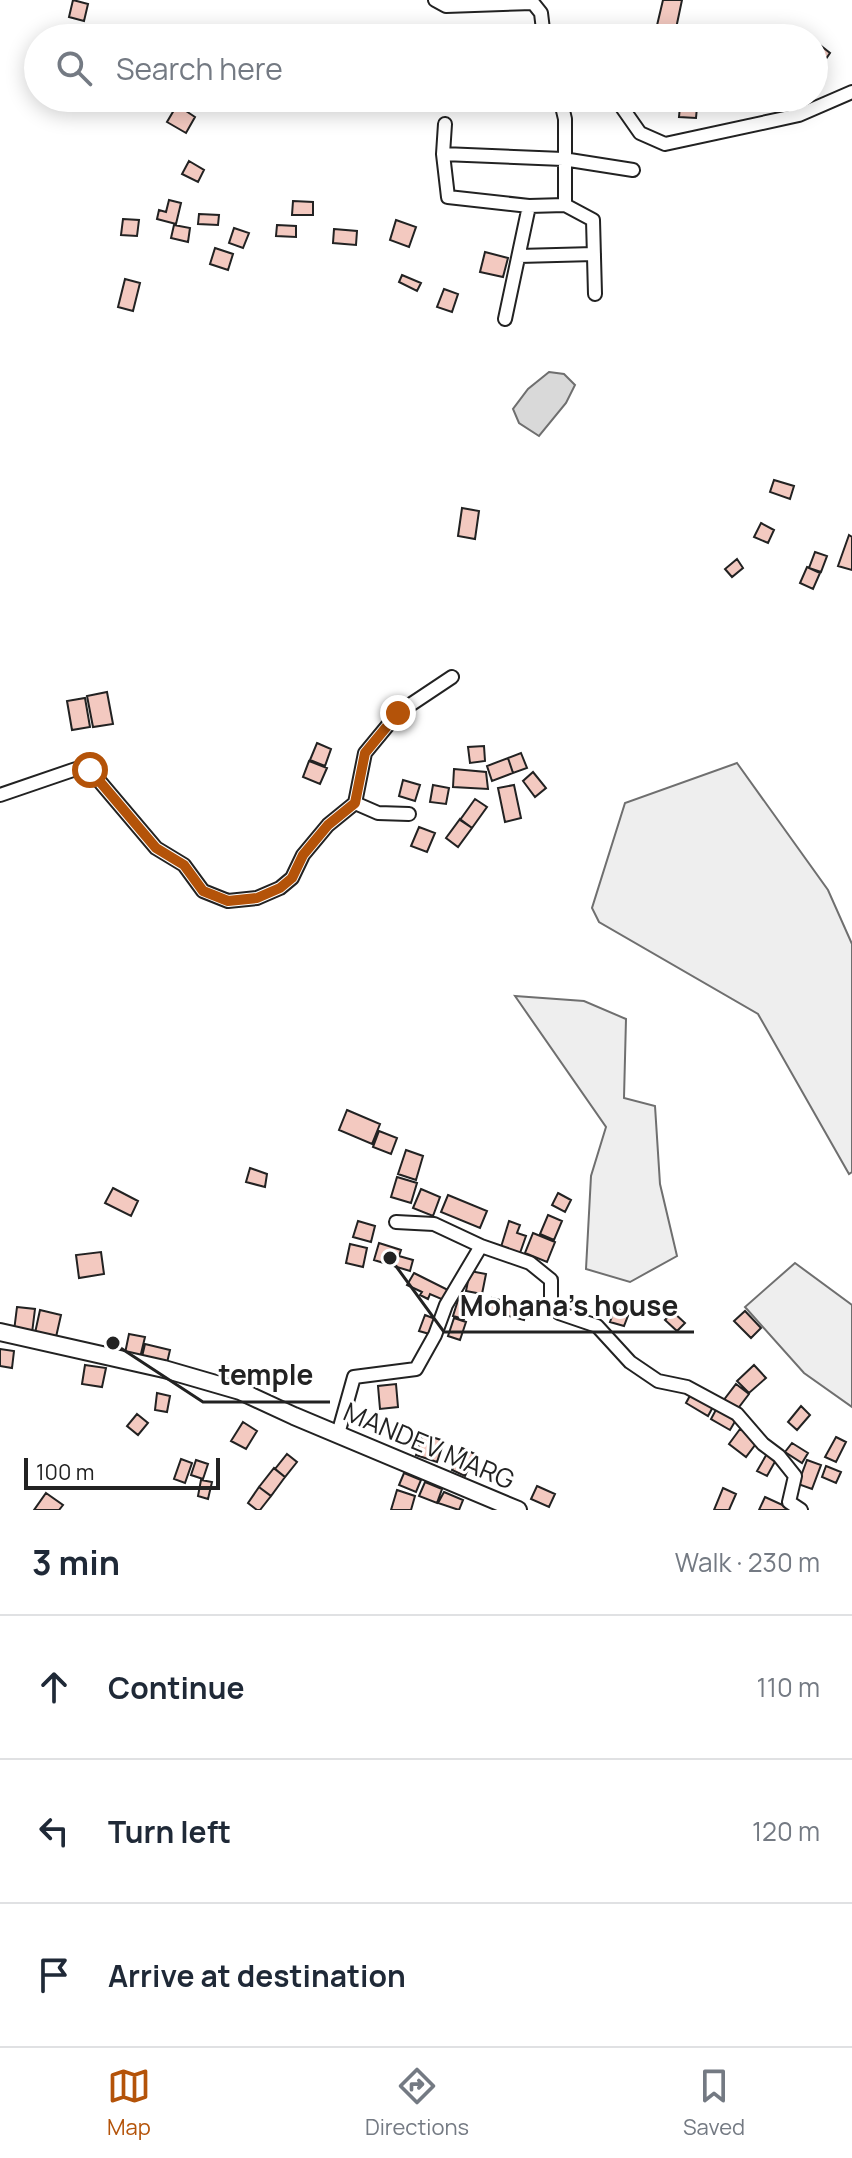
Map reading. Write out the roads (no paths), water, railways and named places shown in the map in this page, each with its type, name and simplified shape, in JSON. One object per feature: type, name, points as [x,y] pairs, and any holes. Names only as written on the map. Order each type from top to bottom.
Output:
[{"type":"main road","name":"MANDEV MARG","points":[[0,1332],[164,1369],[240,1391],[518,1510]]},
{"type":"street","points":[[435,0],[446,6],[533,3],[541,13],[542,24]]},
{"type":"street","points":[[828,102],[852,92]]},
{"type":"street","points":[[563,112],[565,205]]},
{"type":"street","points":[[625,112],[640,133],[665,144],[806,112]]},
{"type":"street","points":[[445,124],[443,154],[448,197],[529,206],[565,205],[593,220],[595,294]]},
{"type":"street","points":[[443,154],[563,159],[633,170]]},
{"type":"street","points":[[505,319],[529,206]]},
{"type":"street","points":[[519,256],[594,254]]},
{"type":"street","points":[[0,795],[76,769],[90,770],[156,848],[184,865],[203,891],[228,901],[257,898],[280,888],[292,878],[303,855],[328,825],[355,803],[365,753],[398,713],[452,677]]},
{"type":"street","points":[[355,803],[378,813],[409,814]]},
{"type":"street","points":[[396,1222],[434,1224],[481,1246],[530,1263],[551,1280],[551,1300],[559,1313],[597,1326],[630,1362],[658,1381],[687,1387],[737,1414],[795,1476],[789,1502],[801,1510]]},
{"type":"street","points":[[338,1434],[354,1377],[416,1369],[435,1335],[446,1305],[481,1246]]},
{"type":"place","name":"Mohana's house","points":[[390,1258]]},
{"type":"place","name":"temple","points":[[113,1343]]}]
